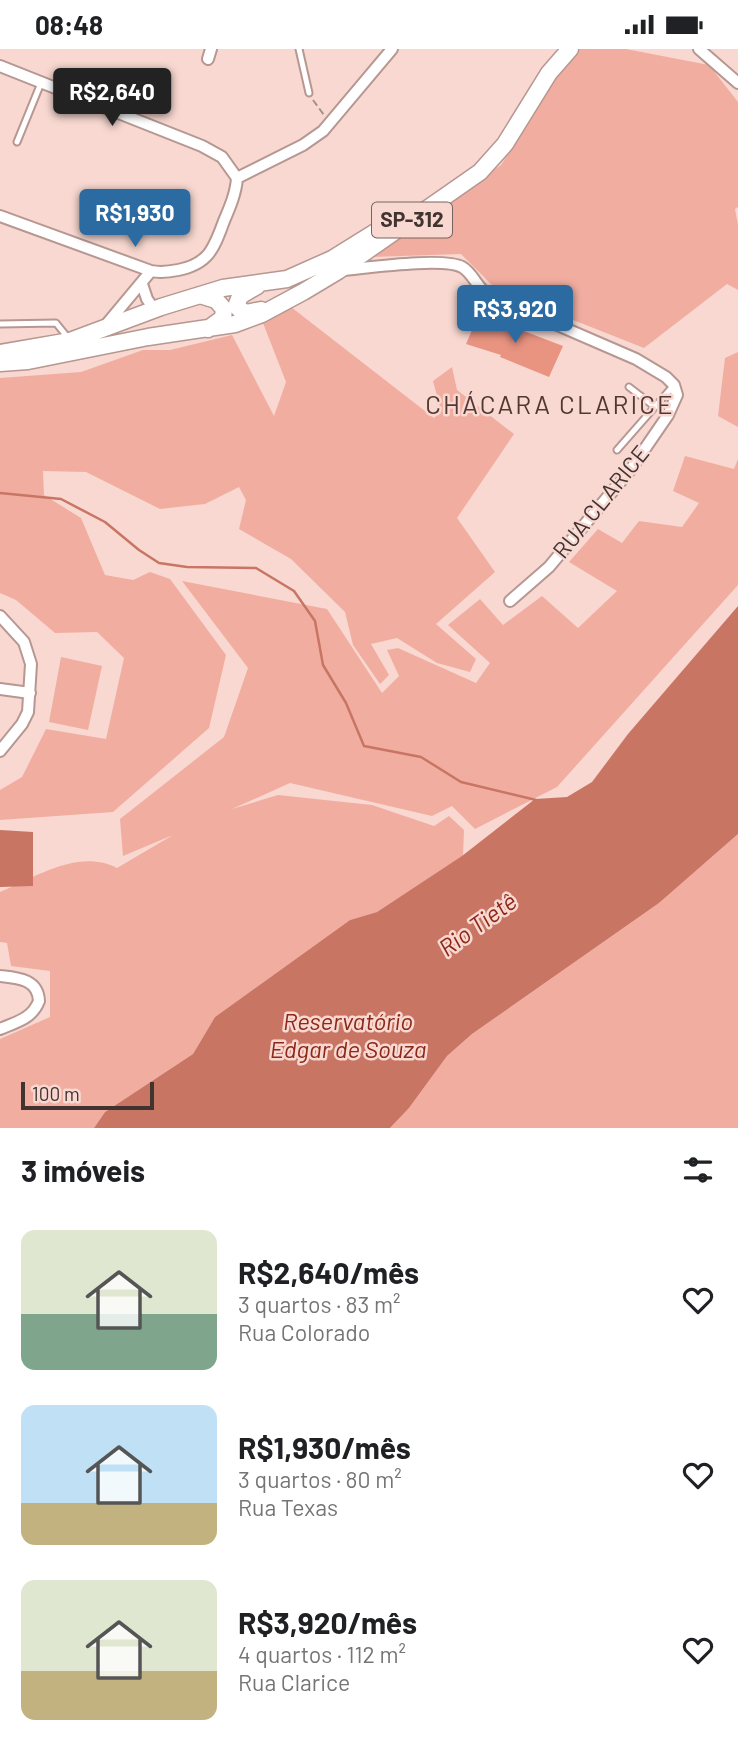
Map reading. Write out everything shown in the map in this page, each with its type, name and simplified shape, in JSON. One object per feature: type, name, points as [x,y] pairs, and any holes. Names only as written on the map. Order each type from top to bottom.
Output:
[{"type":"main road","name":"SP-312","points":[[0,352],[70,341],[153,309],[223,288],[262,284],[298,275],[332,259],[473,166],[496,140],[555,49]]},
{"type":"main road","name":"SP-312","points":[[0,363],[28,361],[148,337],[236,324],[274,307],[338,271],[480,173],[505,144],[549,73],[570,49]]},
{"type":"main road","points":[[262,284],[240,296],[237,304],[239,309],[246,313],[274,307]]},
{"type":"main road","points":[[198,295],[216,300],[224,309],[223,318],[206,330]]},
{"type":"street","points":[[237,178],[303,145],[323,131],[392,49]]},
{"type":"street","points":[[699,49],[738,83]]},
{"type":"street","points":[[0,66],[202,146],[222,157],[237,178],[231,204],[215,244],[206,257],[198,265],[162,273],[0,216]]},
{"type":"street","points":[[338,271],[432,263],[454,264],[467,271],[488,295],[636,359],[674,385]]},
{"type":"street","points":[[102,330],[151,271]]},
{"type":"street","points":[[142,284],[153,309]]},
{"type":"street","name":"RUA CLARICE","points":[[510,601],[549,567],[631,469],[673,407],[677,395],[674,385]]},
{"type":"street","points":[[0,615],[24,642],[31,664],[27,712],[22,724],[0,751]]},
{"type":"street","points":[[0,689],[30,693]]},
{"type":"street","points":[[0,976],[22,978],[29,982],[35,987],[39,1001],[33,1013],[26,1019],[0,1029]]},
{"type":"lane","points":[[299,49],[309,93]]},
{"type":"lane","points":[[18,142],[41,83]]},
{"type":"lane","points":[[0,324],[56,323],[70,341]]},
{"type":"lane","points":[[617,450],[674,385]]},
{"type":"lane","points":[[629,387],[655,407]]},
{"type":"path","points":[[309,93],[316,106],[331,122]]},
{"type":"shaded area","points":[[575,49],[626,49],[709,65],[738,102],[738,207],[735,209],[738,225],[738,290],[727,284],[644,348],[497,290],[461,254],[372,257],[501,165]]},
{"type":"shaded area","points":[[291,307],[434,418],[441,411],[433,381],[452,367],[457,390],[514,434],[457,518],[495,572],[436,624],[476,659],[470,672],[437,663],[397,638],[371,644],[389,675],[380,684],[353,645],[345,612],[291,559],[239,529],[246,500],[239,487],[205,504],[160,509],[86,472],[43,471],[44,495],[81,518],[105,575],[133,580],[150,572],[170,579],[226,655],[209,728],[113,812],[0,820],[0,790],[22,777],[46,729],[106,739],[124,658],[97,632],[55,633],[16,600],[0,593],[0,378],[81,372],[143,350],[170,350],[232,335],[274,416],[286,382],[263,323]]},
{"type":"shaded area","points":[[738,352],[738,427],[718,416],[725,358]]},
{"type":"shaded area","points":[[685,456],[734,469],[738,459],[738,585],[557,787],[475,829],[452,806],[432,816],[290,783],[232,809],[278,795],[372,805],[434,826],[449,816],[464,830],[463,856],[377,912],[350,920],[215,1017],[193,1054],[105,1112],[94,1128],[0,1128],[0,1039],[50,1017],[50,971],[11,966],[7,943],[0,942],[0,892],[73,863],[88,861],[117,868],[173,835],[123,856],[120,819],[224,737],[248,668],[182,581],[327,609],[382,693],[399,676],[387,650],[398,648],[476,683],[490,663],[448,625],[480,599],[503,625],[542,596],[578,628],[617,591],[569,562],[598,529],[622,543],[639,521],[682,527],[699,503],[673,491]]},
{"type":"shaded area","points":[[61,657],[102,666],[88,730],[49,722]]},
{"type":"shaded area","points":[[738,834],[738,1128],[390,1128],[409,1108],[447,1056],[472,1034],[659,903]]},
{"type":"water","name":"Reservatório Edgar de Souza","points":[[738,606],[738,834],[659,903],[472,1034],[447,1056],[409,1108],[390,1128],[94,1128],[105,1112],[193,1054],[215,1017],[350,920],[377,912],[462,856],[535,799],[567,797],[592,782],[628,734]]},
{"type":"water","points":[[0,830],[33,832],[33,886],[0,887]]},
{"type":"building","points":[[479,314],[563,346],[549,377],[500,357],[501,355],[466,344]]},
{"type":"waterway","points":[[0,493],[61,499],[105,522],[159,563],[187,567],[256,568],[294,591],[315,621],[323,665],[346,703],[364,746],[421,757],[461,782],[536,800]]},
{"type":"district","name":"CHÁCARA CLARICE","points":[[550,405]]},
{"type":"water label","name":"Rio Tietê","points":[[478,925]]}]
